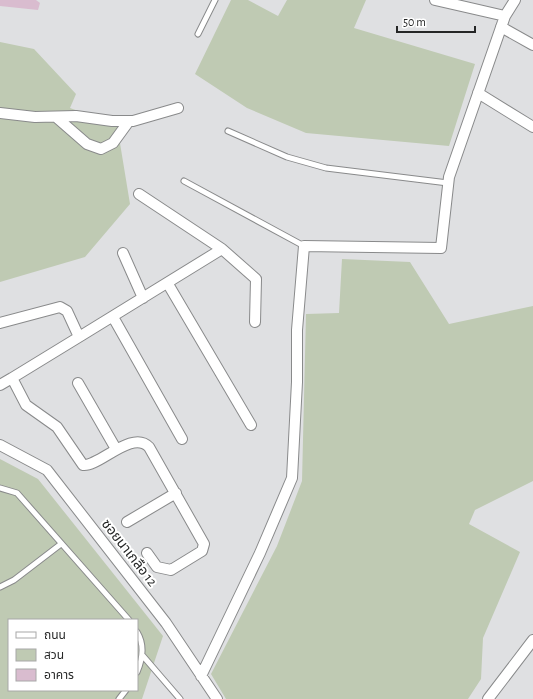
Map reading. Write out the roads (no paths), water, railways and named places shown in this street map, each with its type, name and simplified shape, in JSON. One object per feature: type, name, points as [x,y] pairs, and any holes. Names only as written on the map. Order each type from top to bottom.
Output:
[{"type":"street","points":[[435,0],[505,16]]},
{"type":"street","points":[[201,676],[260,553],[292,478],[297,382],[297,330],[304,246],[441,248],[448,183],[505,16],[515,0]]},
{"type":"street","points":[[501,27],[533,45]]},
{"type":"street","points":[[478,93],[533,127]]},
{"type":"street","points":[[0,113],[17,116],[76,116],[129,121],[146,118],[178,108]]},
{"type":"street","points":[[56,117],[86,144],[101,149],[113,143],[129,121]]},
{"type":"street","points":[[139,194],[222,249],[256,279],[255,322]]},
{"type":"street","points":[[0,385],[168,284],[222,249]]},
{"type":"street","points":[[123,253],[143,298]]},
{"type":"street","points":[[168,284],[251,426]]},
{"type":"street","points":[[0,323],[63,307],[67,311],[79,337]]},
{"type":"street","points":[[113,317],[182,439]]},
{"type":"street","points":[[12,378],[26,405],[57,427],[83,465],[90,464],[116,449],[136,443],[147,444],[201,537],[204,548],[171,570],[157,567],[146,553]]},
{"type":"street","points":[[78,383],[116,449]]},
{"type":"street","name":"ซอยนาเกลือ 12","points":[[0,445],[47,470],[166,623],[217,699]]},
{"type":"street","points":[[128,522],[176,493]]},
{"type":"street","points":[[488,699],[533,640]]},
{"type":"lane","points":[[198,34],[216,0]]},
{"type":"lane","points":[[228,131],[287,157],[326,168],[448,183]]},
{"type":"lane","points":[[184,181],[304,246]]},
{"type":"lane","points":[[0,488],[18,493],[128,619]]},
{"type":"lane","points":[[0,587],[14,580],[61,544]]},
{"type":"lane","points":[[138,634],[142,640],[143,656],[138,669]]},
{"type":"lane","points":[[143,656],[180,699]]},
{"type":"lane","points":[[119,699],[125,691]]}]
